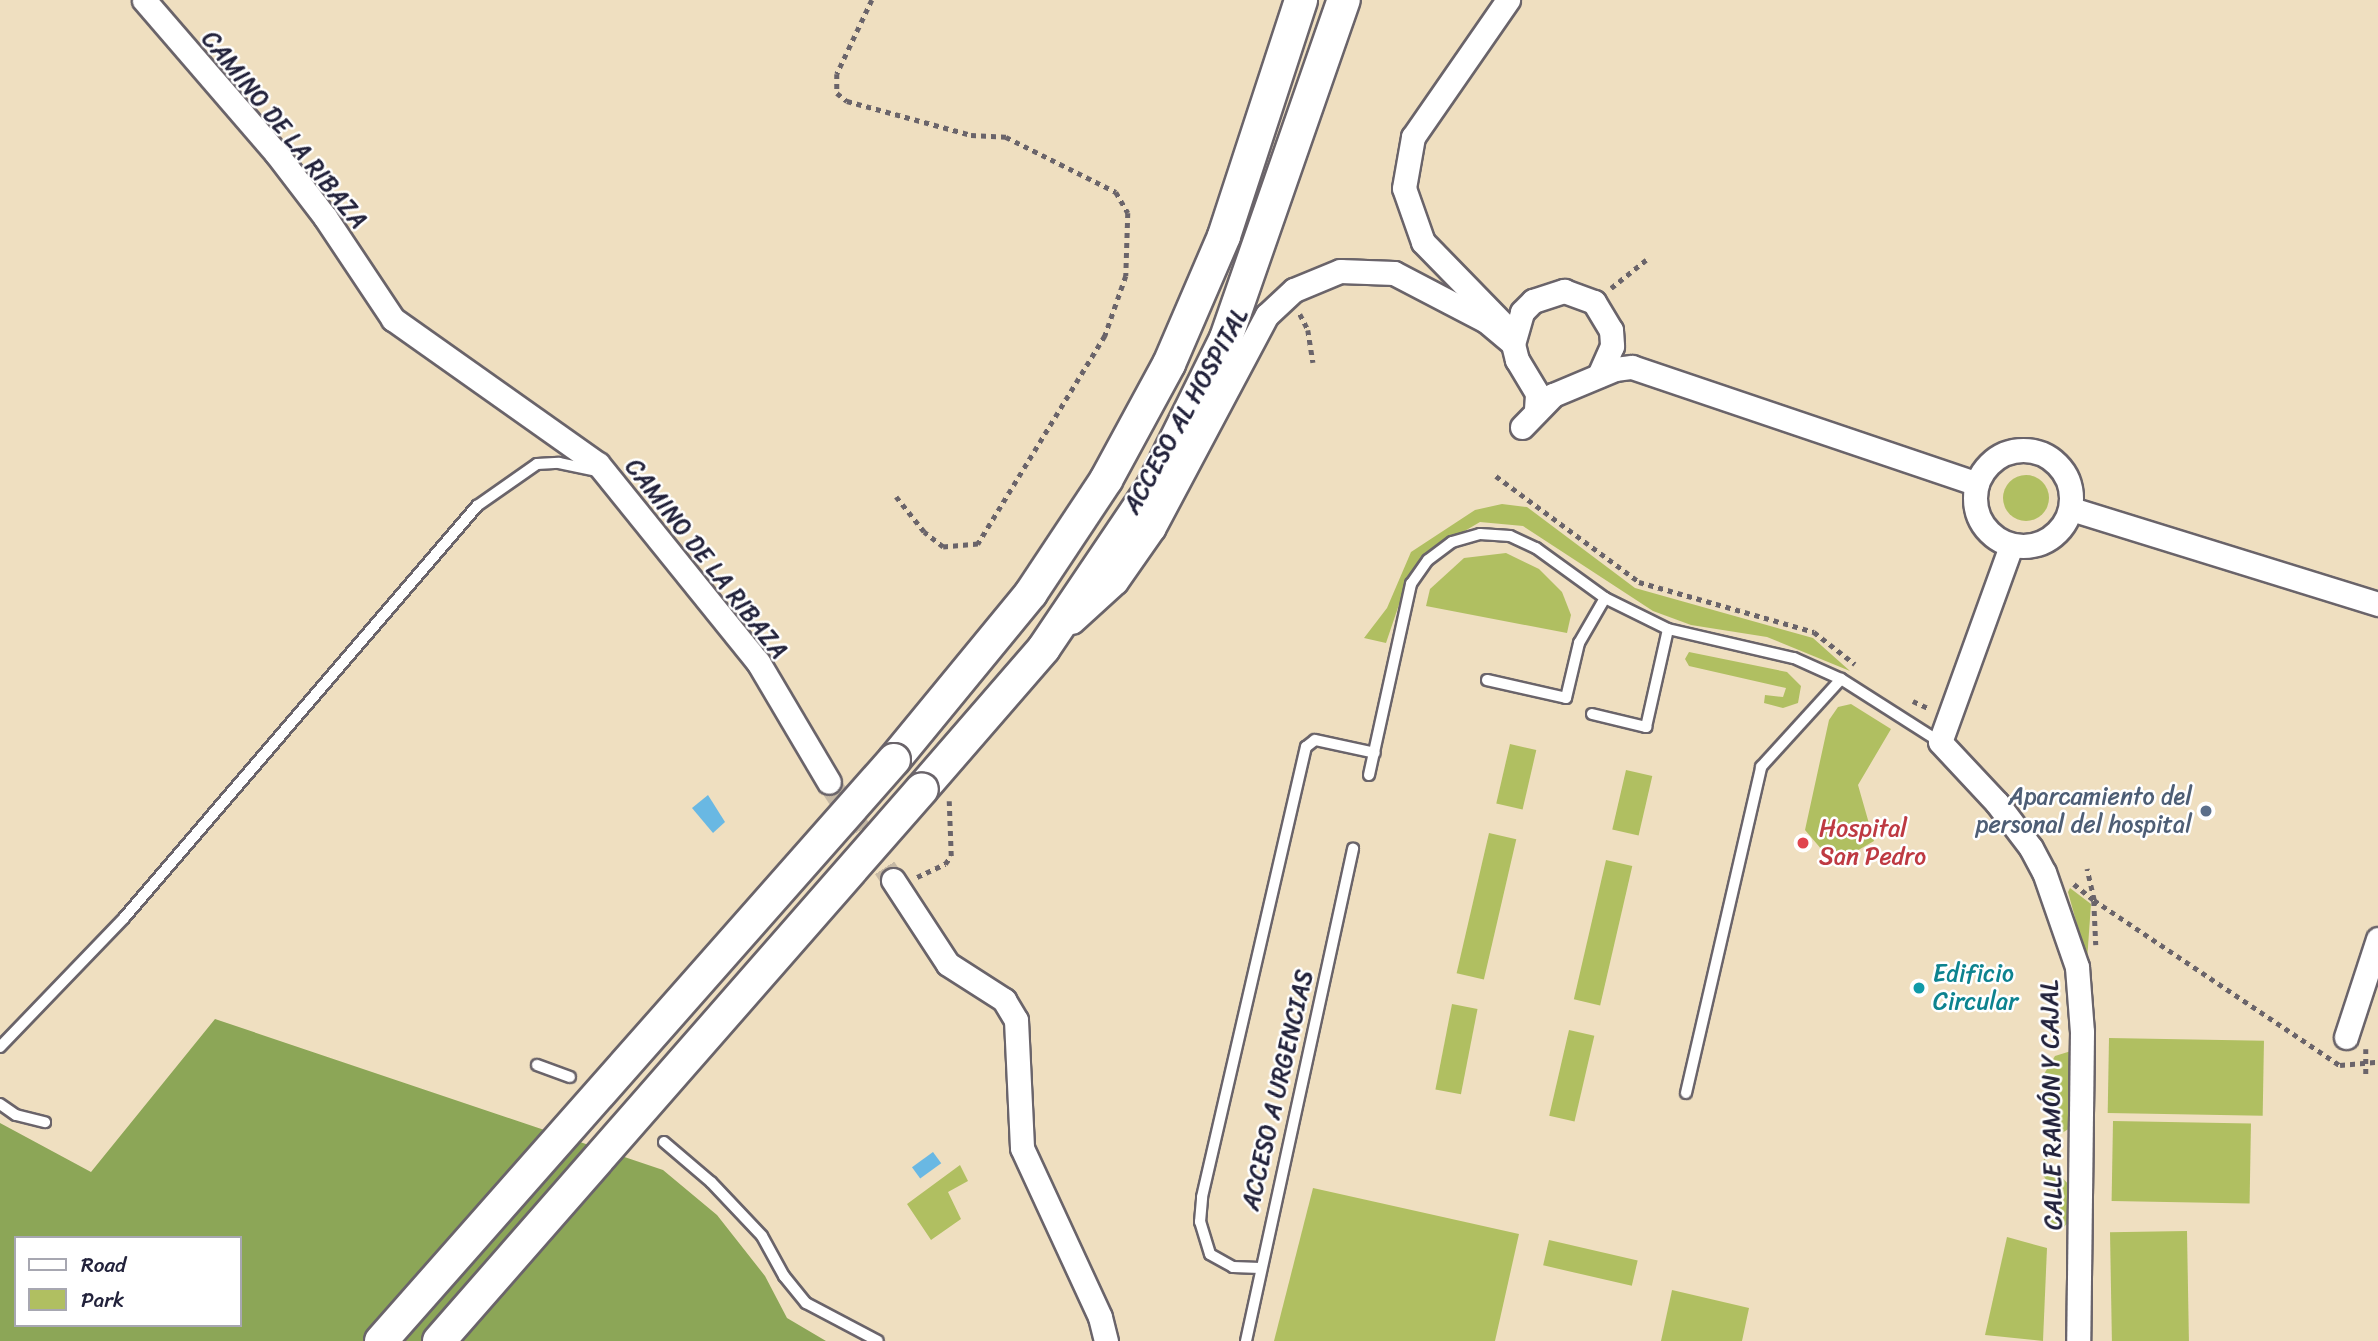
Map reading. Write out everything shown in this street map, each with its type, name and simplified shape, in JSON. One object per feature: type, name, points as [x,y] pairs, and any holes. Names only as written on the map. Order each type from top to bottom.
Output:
[{"type":"main road","points":[[381,1341],[894,760],[1031,593],[1106,480],[1169,364],[1224,236],[1300,0]]},
{"type":"main road","points":[[439,1341],[1044,648],[1152,488],[1194,408],[1248,278],[1344,0]]},
{"type":"street","name":"CAMINO DE LA RIBAZA","points":[[144,0],[276,153],[325,217],[393,319],[606,473],[758,662],[829,782]]},
{"type":"street","points":[[1508,0],[1413,137],[1405,173],[1406,204],[1423,242],[1449,273],[1488,305],[1513,344],[1525,374],[1537,393],[1529,418],[1553,395],[1570,390],[1599,375],[1615,369],[1647,370],[1977,484]]},
{"type":"street","name":"ACCESO AL HOSPITAL","points":[[1044,648],[1116,582],[1138,550],[1267,315],[1285,298],[1316,278],[1340,271],[1394,273],[1486,321],[1513,344]]},
{"type":"street","points":[[1488,305],[1505,309],[1564,291],[1594,302],[1605,314],[1612,337],[1608,362],[1599,375]]},
{"type":"street","points":[[1513,344],[1515,328],[1533,301]]},
{"type":"street","points":[[1612,337],[1647,370]]},
{"type":"street","points":[[1525,374],[1554,390],[1570,390]]},
{"type":"street","points":[[2007,452],[2038,452],[2063,470],[2070,485],[2071,509],[2055,536],[2042,544],[2011,546],[1981,523],[1975,499],[1977,484],[1993,460],[2007,452]]},
{"type":"street","points":[[2071,509],[2378,604]]},
{"type":"street","points":[[1940,742],[1951,719],[2011,546]]},
{"type":"street","name":"CALLE RAMÓN Y CAJAL","points":[[1940,742],[1997,803],[2031,848],[2044,872],[2077,967],[2082,1032],[2078,1341]]},
{"type":"street","points":[[895,883],[948,964],[1004,1000],[1016,1020],[1023,1148],[1100,1317],[1106,1341]]},
{"type":"street","points":[[2356,1037],[2378,939]]},
{"type":"lane","points":[[0,1047],[133,908],[477,506],[537,464],[559,463],[606,473]]},
{"type":"lane","name":"CALLE RAMÓN Y CAJAL","points":[[1369,775],[1411,584],[1428,560],[1452,542],[1480,534],[1510,536],[1536,548],[1605,598],[1668,629],[1794,658],[1841,679],[1940,742]]},
{"type":"lane","points":[[1487,680],[1566,698],[1579,643],[1605,598]]},
{"type":"lane","points":[[1592,714],[1646,727],[1668,629]]},
{"type":"lane","points":[[1686,1093],[1761,767],[1841,679]]},
{"type":"lane","points":[[1260,1268],[1225,1265],[1205,1246],[1200,1222],[1205,1185],[1306,747],[1315,740],[1375,753]]},
{"type":"lane","name":"ACCESO A URGENCIAS","points":[[1246,1341],[1353,849]]},
{"type":"lane","points":[[537,1065],[570,1077]]},
{"type":"lane","points":[[0,1104],[16,1115],[45,1122]]},
{"type":"lane","points":[[664,1142],[711,1182],[762,1236],[784,1276],[806,1303],[878,1341]]},
{"type":"path","points":[[872,0],[837,74],[837,93],[847,102],[971,135],[1006,137],[1116,192],[1128,213],[1126,276],[1105,336],[978,544],[957,549],[943,547],[924,532],[896,497]]},
{"type":"path","points":[[1594,302],[1646,260]]},
{"type":"path","points":[[1285,298],[1304,317],[1313,363]]},
{"type":"path","points":[[1496,477],[1639,582],[1814,632],[1858,666]]},
{"type":"path","points":[[1905,697],[1951,719]]},
{"type":"path","points":[[895,883],[945,864],[951,856],[950,803],[925,786]]},
{"type":"path","points":[[2087,869],[2094,900]]},
{"type":"path","points":[[2068,879],[2094,900],[2340,1065],[2378,1062]]},
{"type":"path","points":[[2356,1037],[2365,1063],[2366,1077]]},
{"type":"green space","points":[[2026,475],[2043,481],[2049,498],[2043,515],[2026,521],[2009,515],[2003,498],[2009,481]]},
{"type":"green space","points":[[1502,504],[1527,507],[1635,588],[1813,638],[1850,671],[1767,637],[1691,625],[1653,611],[1523,526],[1480,522],[1434,549],[1409,575],[1386,643],[1364,638],[1387,608],[1411,552],[1475,510]]},
{"type":"green space","points":[[1506,553],[1539,569],[1562,592],[1571,615],[1567,633],[1426,606],[1430,589],[1464,558]]},
{"type":"green space","points":[[1689,652],[1787,672],[1801,686],[1798,703],[1783,708],[1764,703],[1765,695],[1783,697],[1786,688],[1689,666],[1685,659]]},
{"type":"green space","points":[[1851,704],[1891,729],[1858,785],[1874,841],[1834,864],[1805,830],[1829,720],[1838,707]]},
{"type":"green space","points":[[1510,744],[1536,750],[1523,810],[1496,803]]},
{"type":"green space","points":[[1626,770],[1652,776],[1639,836],[1612,829]]},
{"type":"green space","points":[[1489,833],[1516,839],[1484,980],[1457,973]]},
{"type":"green space","points":[[1606,860],[1632,866],[1600,1005],[1574,999]]},
{"type":"green space","points":[[2070,888],[2091,904],[2087,961],[2068,892]]},
{"type":"green space","points":[[1452,1004],[1478,1009],[1461,1094],[1435,1089]]},
{"type":"green space","points":[[215,1019],[663,1170],[717,1215],[765,1276],[787,1318],[826,1341],[0,1341],[0,1123],[91,1172]]},
{"type":"green space","points":[[1569,1030],[1594,1036],[1575,1122],[1549,1116]]},
{"type":"green space","points":[[2109,1038],[2264,1041],[2263,1116],[2108,1113]]},
{"type":"green space","points":[[2071,1051],[2070,1128],[2062,1133],[2047,1110],[2044,1074],[2055,1056]]},
{"type":"green space","points":[[2113,1121],[2251,1123],[2250,1203],[2112,1201]]},
{"type":"green space","points":[[2044,1158],[2070,1186],[2068,1223],[2059,1231],[2047,1225],[2059,1209],[2059,1197],[2042,1174]]},
{"type":"green space","points":[[960,1165],[968,1181],[948,1192],[961,1219],[931,1240],[907,1204]]},
{"type":"green space","points":[[1313,1188],[1519,1234],[1495,1341],[1274,1341]]},
{"type":"green space","points":[[2187,1231],[2189,1341],[2112,1341],[2110,1232]]},
{"type":"green space","points":[[2007,1237],[2047,1248],[2043,1341],[1985,1335]]},
{"type":"green space","points":[[1549,1240],[1638,1260],[1632,1286],[1543,1265]]},
{"type":"green space","points":[[1672,1290],[1749,1308],[1742,1341],[1661,1341]]},
{"type":"water","points":[[708,795],[725,822],[713,833],[692,808]]},
{"type":"water","points":[[933,1152],[941,1163],[920,1179],[912,1167]]},
{"type":"tunnel","points":[[829,782],[893,880]]},
{"type":"place","name":"Aparcamiento del personal del hospital","points":[[2206,811]]},
{"type":"place","name":"Hospital San Pedro","points":[[1803,843]]},
{"type":"place","name":"Edificio Circular","points":[[1919,988]]}]
